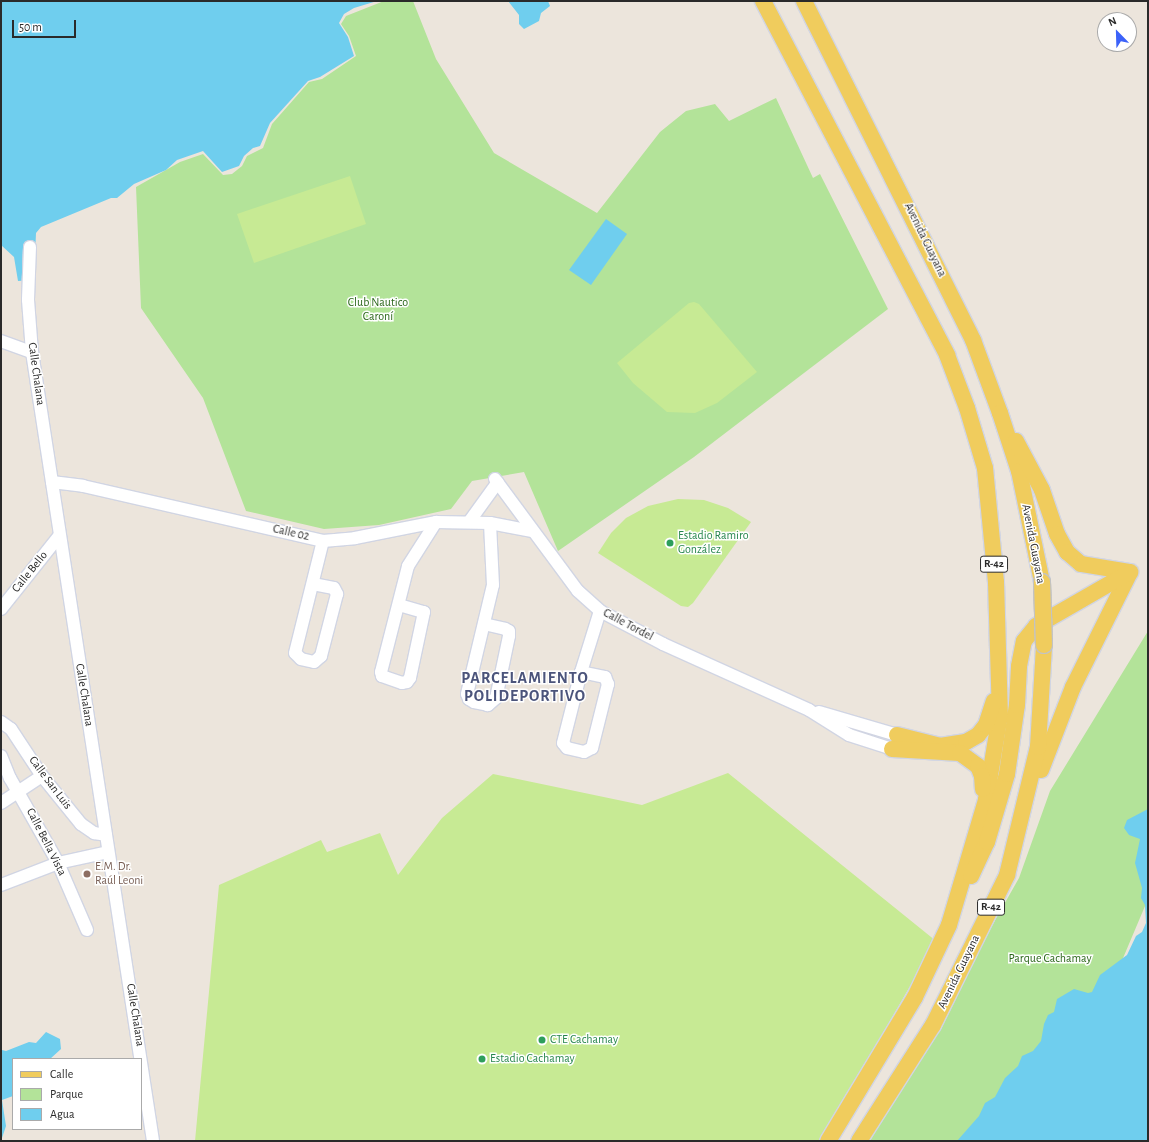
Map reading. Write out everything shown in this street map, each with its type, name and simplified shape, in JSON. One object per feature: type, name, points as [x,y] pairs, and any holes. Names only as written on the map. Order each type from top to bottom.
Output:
[{"type":"main road","name":"R-42","points":[[763,1],[947,355],[967,408],[985,468],[996,582],[1000,674],[1000,714],[986,800],[948,925],[915,997],[828,1141]]},
{"type":"main road","name":"Avenida Guayana","points":[[804,1],[944,279],[973,340],[1000,413],[1018,471],[1042,582],[1044,645],[1038,747],[1007,875],[933,1025],[859,1141]]},
{"type":"main road","points":[[1000,413],[1042,490],[1056,534],[1067,552],[1081,564],[1130,572]]},
{"type":"main road","points":[[1007,875],[1032,796],[1073,687],[1130,572]]},
{"type":"main road","points":[[948,925],[987,842],[1006,774],[1016,713],[1019,666],[1024,641],[1036,626],[1130,572]]},
{"type":"main road","points":[[895,742],[940,746],[966,742],[978,735],[991,714],[1000,674]]},
{"type":"main road","points":[[895,742],[960,753],[978,766],[982,776],[983,790],[976,829]]},
{"type":"street","name":"Calle Chalana","points":[[30,247],[28,300],[32,352],[140,1058]]},
{"type":"street","points":[[1,341],[32,352]]},
{"type":"street","name":"Calle Tordel","points":[[468,522],[497,480],[532,531],[578,591],[600,611],[663,644],[809,710],[860,722],[895,742]]},
{"type":"street","name":"Calle 02","points":[[52,482],[83,486],[322,540],[355,538],[436,522],[490,523],[532,531]]},
{"type":"street","points":[[399,605],[424,612],[410,678],[407,682],[402,683],[382,676],[380,672],[399,605],[408,566],[436,522]]},
{"type":"street","points":[[484,624],[509,631],[496,698],[488,705],[468,699],[467,694],[493,585],[490,523]]},
{"type":"street","name":"Calle Bello","points":[[1,609],[59,536]]},
{"type":"street","points":[[313,584],[334,588],[337,594],[321,656],[314,662],[301,659],[295,653],[313,584],[322,540]]},
{"type":"street","points":[[582,672],[605,677],[608,684],[592,748],[584,752],[564,747],[563,743],[582,672],[600,611]]},
{"type":"street","name":"Calle San Luis","points":[[1,722],[14,734],[42,776],[81,824],[94,833],[106,835]]},
{"type":"street","name":"Calle Bella Vista","points":[[1,756],[58,863],[88,930]]},
{"type":"street","points":[[1,803],[42,776]]},
{"type":"street","points":[[1,885],[58,863],[108,852]]},
{"type":"street","name":"Calle Chalana","points":[[142,1070],[153,1141]]},
{"type":"green space","name":"Club Nautico Caroní","points":[[384,1],[413,1],[436,59],[494,153],[597,213],[660,132],[686,111],[715,104],[729,121],[776,98],[813,178],[820,174],[888,309],[694,457],[558,551],[524,472],[472,481],[451,509],[379,525],[324,529],[246,511],[203,398],[141,308],[136,187],[180,162],[203,154],[223,175],[232,174],[242,166],[247,156],[263,148],[272,124],[309,82],[322,79],[356,56],[349,36],[341,24],[346,16]]},
{"type":"green space","points":[[350,176],[366,224],[254,263],[237,214]]},
{"type":"green space","points":[[694,302],[699,304],[757,372],[717,403],[695,413],[667,412],[633,383],[617,363],[689,303]]},
{"type":"green space","name":"Estadio Ramiro González","points":[[678,499],[704,500],[728,508],[751,522],[693,603],[688,607],[681,606],[598,553],[611,533],[626,518],[648,506]]},
{"type":"green space","name":"Parque Cachamay","points":[[1148,631],[1148,899],[1107,996],[983,1141],[870,1141],[1019,878],[1050,791]]},
{"type":"green space","name":"CTE Cachamay","points":[[728,773],[936,941],[821,1141],[195,1141],[219,885],[321,840],[327,852],[380,833],[398,875],[442,818],[493,774],[642,805]]},
{"type":"water","points":[[1,1],[377,1],[354,8],[344,14],[339,23],[348,37],[354,56],[320,77],[308,81],[270,123],[260,146],[253,148],[244,156],[239,166],[222,172],[203,151],[177,160],[166,170],[134,184],[117,198],[111,198],[41,227],[36,233],[34,280],[18,281],[14,257],[1,245]]},
{"type":"water","points":[[508,1],[548,1],[550,6],[541,13],[539,21],[524,29],[519,24],[519,15]]},
{"type":"water","points":[[606,219],[627,234],[591,285],[569,270]]},
{"type":"water","points":[[1148,809],[1148,1141],[957,1141],[979,1116],[985,1103],[995,1097],[1005,1078],[1018,1066],[1022,1056],[1033,1051],[1041,1041],[1044,1024],[1048,1015],[1054,1012],[1057,999],[1074,989],[1088,993],[1092,992],[1100,975],[1127,955],[1136,936],[1142,932],[1146,923],[1145,905],[1141,898],[1142,888],[1135,863],[1140,839],[1129,835],[1124,828],[1127,820]]},
{"type":"water","points":[[46,1032],[60,1039],[61,1049],[51,1058],[12,1058],[12,1096],[2,1100],[6,1126],[1,1141],[1,1045],[2,1050],[6,1051],[29,1042],[36,1043]]},
{"type":"place","name":"Estadio Ramiro González","points":[[670,543]]},
{"type":"place","name":"E.M. Dr. Raúl Leoni","points":[[87,874]]},
{"type":"place","name":"CTE Cachamay","points":[[542,1040]]},
{"type":"place","name":"Estadio Cachamay","points":[[482,1059]]},
{"type":"district","name":"PARCELAMIENTO POLIDEPORTIVO","points":[[525,687]]}]
